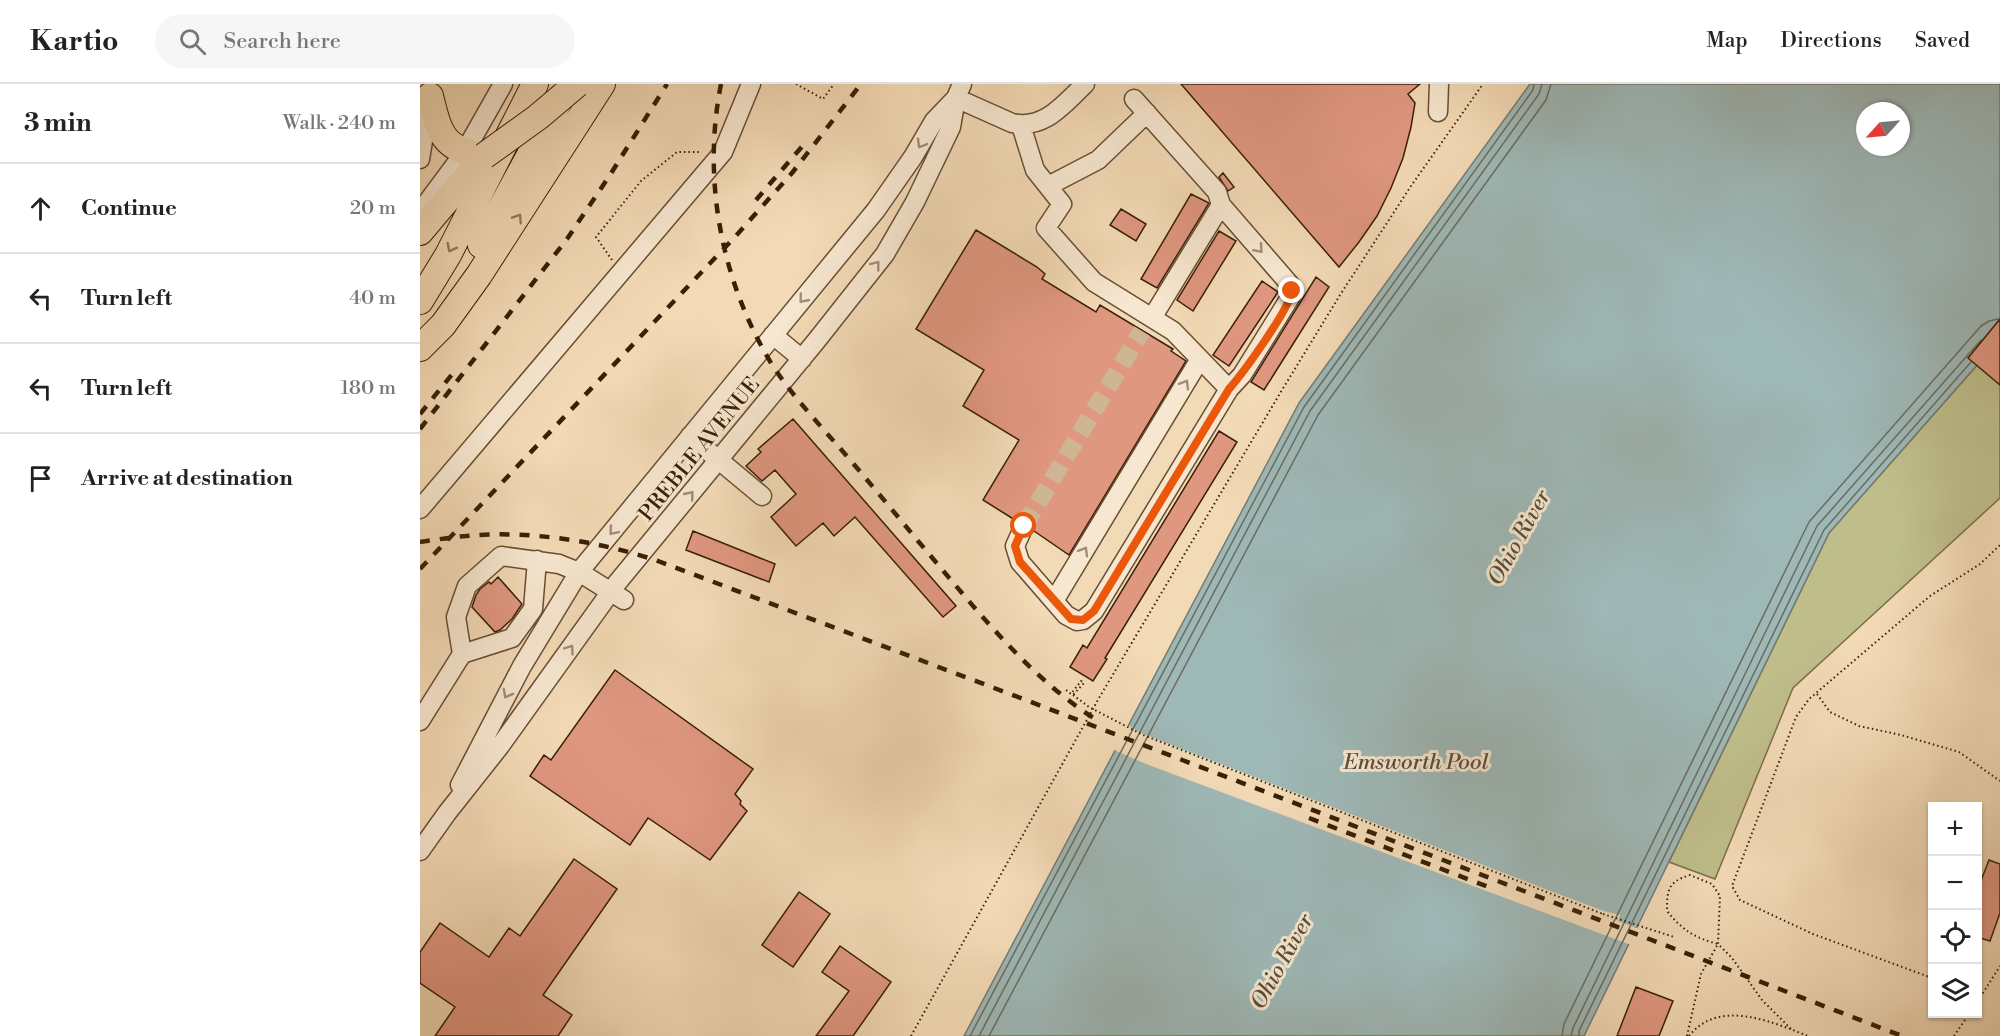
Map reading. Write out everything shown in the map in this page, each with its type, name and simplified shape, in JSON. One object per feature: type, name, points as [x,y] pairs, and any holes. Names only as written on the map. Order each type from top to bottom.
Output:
[{"type":"highway","points":[[420,301],[448,255],[535,84]]},
{"type":"highway","points":[[420,338],[487,236],[569,84]]},
{"type":"highway","points":[[420,232],[474,157],[538,117],[577,84]]},
{"type":"highway","points":[[420,348],[442,325],[479,275],[602,84]]},
{"type":"highway","points":[[427,88],[437,124],[444,138],[453,146],[474,157]]},
{"type":"street","points":[[420,212],[474,157],[504,84]]},
{"type":"street","points":[[420,509],[723,152],[751,84]]},
{"type":"street","points":[[959,91],[1000,119],[1021,125],[1042,121],[1051,116],[1085,84]]},
{"type":"street","points":[[1438,112],[1439,84]]},
{"type":"street","points":[[420,159],[427,88]]},
{"type":"street","name":"PREBLE AVENUE","points":[[447,813],[517,676],[559,602],[579,572],[876,210],[913,157],[934,121],[959,91]]},
{"type":"street","name":"PREBLE AVENUE","points":[[420,851],[720,459],[885,254],[915,202],[951,127],[959,91]]},
{"type":"street","points":[[1024,526],[1016,541],[1017,557],[1066,615],[1077,621],[1083,620],[1094,611],[1229,389],[1242,375],[1285,308],[1292,291],[1286,280],[1221,205],[1217,192],[1134,99]]},
{"type":"street","points":[[1048,186],[1098,160],[1146,113]]},
{"type":"street","points":[[1021,125],[1035,170],[1062,204],[1046,228],[1094,282],[1148,322],[1173,331],[1229,389]]},
{"type":"street","points":[[1148,322],[1221,205]]},
{"type":"street","points":[[773,335],[802,359]]},
{"type":"street","points":[[1054,601],[1200,359]]},
{"type":"street","points":[[690,436],[762,496]]},
{"type":"street","points":[[462,654],[456,617],[467,586],[501,556],[559,564],[579,572],[617,596]]},
{"type":"street","points":[[420,721],[462,654],[512,638],[533,609],[537,561]]},
{"type":"path","points":[[796,84],[823,99],[834,84]]},
{"type":"path","points":[[911,1036],[1094,707],[1294,371],[1392,216],[1483,84]]},
{"type":"path","points":[[625,269],[610,259],[596,237],[641,182],[677,152],[723,152]]},
{"type":"path","points":[[1928,977],[1813,934],[1740,900],[1732,886],[1796,717],[1809,699],[1930,596],[1980,564],[2000,545]]},
{"type":"path","points":[[1066,690],[1071,694],[1082,681],[1084,683],[1073,695],[1089,707],[1143,735],[1603,914],[1674,937]]},
{"type":"path","points":[[1816,694],[1830,711],[1859,726],[1901,735],[1959,752],[2000,781]]},
{"type":"path","points":[[1688,1036],[1701,974],[1718,944],[1720,896],[1712,884],[1690,875],[1673,882],[1667,893],[1666,911],[1681,928],[1705,941],[1718,944],[1732,958],[1762,1000],[1792,1030]]},
{"type":"path","points":[[1982,991],[2000,966]]},
{"type":"path","points":[[1688,1036],[1704,1023],[1727,1016],[1750,1016],[1808,1036]]},
{"type":"path","points":[[1954,1036],[1966,1018]]},
{"type":"shaded area","points":[[2000,339],[2000,498],[1793,688],[1715,879],[1669,862],[1829,533]]},
{"type":"water","name":"Emsworth Pool","points":[[1530,84],[2000,84],[2000,339],[1829,533],[1584,1036],[964,1036],[1299,403]]},
{"type":"pier","points":[[1125,724],[1143,734],[1553,892],[1620,915],[1618,921],[1639,929],[1631,945],[1146,764],[1112,749]]},
{"type":"building","points":[[1181,84],[1420,84],[1408,94],[1415,103],[1411,127],[1403,158],[1391,188],[1377,216],[1339,267]]},
{"type":"building","points":[[1223,173],[1234,187],[1228,191],[1219,177]]},
{"type":"building","points":[[1191,194],[1209,203],[1157,288],[1141,279]]},
{"type":"building","points":[[1121,209],[1146,224],[1136,241],[1110,225]]},
{"type":"building","points":[[976,230],[1037,267],[1045,274],[1042,279],[1096,312],[1100,305],[1173,349],[1171,351],[1186,361],[1069,555],[1034,531],[1035,524],[1029,516],[1022,515],[1015,520],[983,500],[1019,440],[963,406],[984,370],[916,329]]},
{"type":"building","points":[[1219,231],[1236,241],[1193,311],[1177,300]]},
{"type":"building","points":[[1316,277],[1329,287],[1264,390],[1251,382]]},
{"type":"building","points":[[1262,281],[1278,292],[1229,366],[1213,355]]},
{"type":"building","points":[[2000,319],[2000,385],[1968,358]]},
{"type":"building","points":[[793,419],[956,606],[943,617],[855,517],[834,536],[823,523],[796,546],[771,517],[796,494],[775,470],[762,481],[746,466],[761,452],[758,449]]},
{"type":"building","points":[[1219,431],[1237,442],[1093,681],[1070,667],[1083,645],[1087,648]]},
{"type":"building","points":[[693,531],[775,564],[769,582],[686,550]]},
{"type":"building","points":[[498,577],[522,604],[512,619],[495,632],[472,607],[480,589],[489,582],[491,584]]},
{"type":"building","points":[[615,670],[753,769],[735,794],[747,811],[710,860],[648,818],[630,845],[530,776],[544,755],[551,760]]},
{"type":"building","points":[[574,859],[617,889],[543,995],[572,1015],[558,1036],[435,1036],[455,1007],[420,983],[420,952],[440,923],[489,957],[509,928],[520,936]]},
{"type":"building","points":[[1989,860],[2000,864],[2000,913],[1990,941],[1982,939],[1982,878]]},
{"type":"building","points":[[799,892],[830,914],[793,967],[762,945]]},
{"type":"building","points":[[840,946],[891,982],[853,1036],[816,1036],[849,991],[822,972]]},
{"type":"building","points":[[1636,987],[1673,1001],[1659,1036],[1617,1036]]},
{"type":"tunnel","points":[[1024,526],[1142,331]]},
{"type":"railway","points":[[420,429],[567,239],[667,84]]},
{"type":"railway","points":[[721,84],[714,156],[715,192],[720,228],[739,298],[771,363],[806,410],[1003,639],[1049,684],[1100,722]]},
{"type":"railway","points":[[420,569],[733,239],[792,173],[861,84]]},
{"type":"railway","points":[[756,200],[805,143]]},
{"type":"railway","points":[[420,414],[454,372]]},
{"type":"railway","points":[[420,542],[489,535],[538,536],[612,548],[658,561],[1902,1036]]},
{"type":"railway","points":[[1309,818],[1491,888]]},
{"type":"route","points":[[1024,526],[1015,546],[1020,562],[1066,615],[1077,621],[1083,620],[1094,611],[1229,389],[1242,375],[1285,308],[1292,291]]},
{"type":"water label","name":"Ohio River","points":[[1518,537]]},
{"type":"water label","name":"Ohio River","points":[[1281,961]]}]
